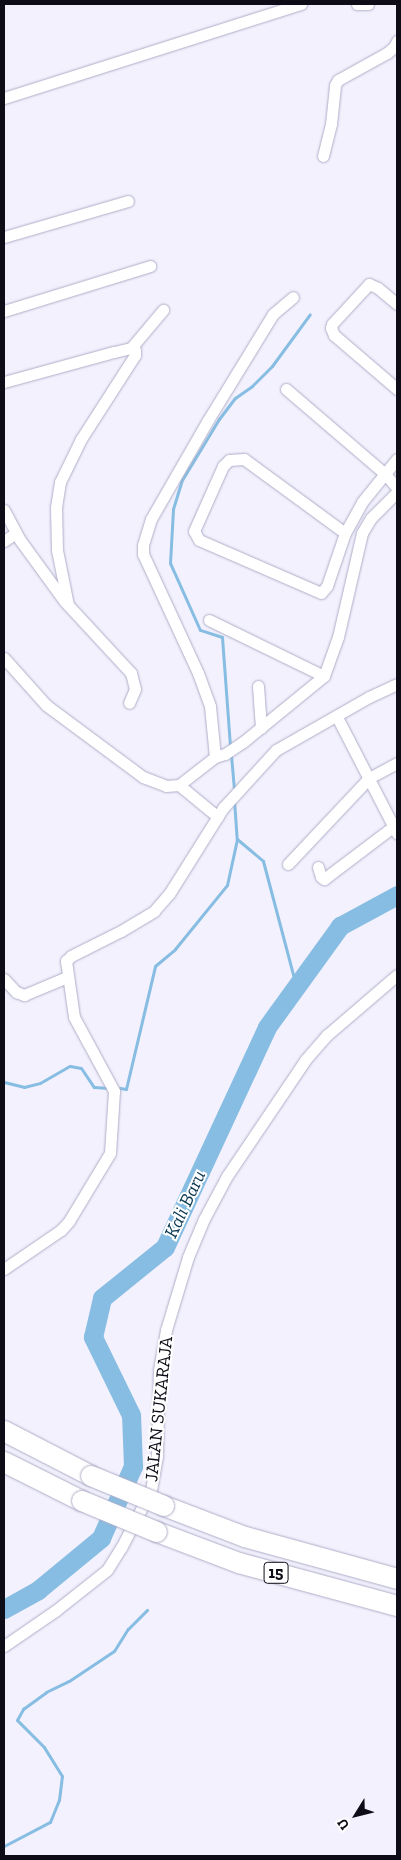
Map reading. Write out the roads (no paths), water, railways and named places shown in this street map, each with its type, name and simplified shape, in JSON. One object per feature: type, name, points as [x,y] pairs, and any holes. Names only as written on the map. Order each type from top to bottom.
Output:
[{"type":"highway","name":"15","points":[[4,1431],[91,1476],[245,1537],[397,1579]]},
{"type":"highway","name":"15","points":[[4,1462],[82,1501],[240,1563],[397,1606]]},
{"type":"street","points":[[4,98],[301,4]]},
{"type":"street","points":[[357,4],[368,4]]},
{"type":"street","points":[[323,156],[332,124],[335,85],[338,80],[387,53],[394,47],[397,41]]},
{"type":"street","points":[[4,237],[128,200]]},
{"type":"street","points":[[4,311],[150,266]]},
{"type":"street","points":[[397,304],[378,288],[369,284],[332,324],[331,328],[334,335],[397,389]]},
{"type":"street","points":[[220,756],[210,706],[198,673],[143,554],[143,545],[150,519],[208,420],[273,314],[293,297]]},
{"type":"street","points":[[4,382],[131,348],[163,310]]},
{"type":"street","points":[[68,606],[57,550],[56,508],[60,482],[81,439],[135,355],[135,350],[131,348]]},
{"type":"street","points":[[286,389],[385,474],[397,488]]},
{"type":"street","points":[[345,533],[244,459],[229,460],[223,466],[194,531],[199,540],[321,593],[327,586],[345,533],[362,502],[397,460]]},
{"type":"street","points":[[4,658],[46,705],[143,777],[166,786],[179,785],[220,756],[244,742],[324,676],[338,637],[362,533],[371,518],[397,492]]},
{"type":"street","points":[[5,518],[68,606],[131,673],[135,689],[129,703]]},
{"type":"street","points":[[4,541],[16,533]]},
{"type":"street","points":[[210,620],[324,676]]},
{"type":"street","points":[[4,1269],[61,1230],[69,1221],[110,1153],[113,1136],[112,1087],[74,1017],[66,961],[70,956],[121,931],[154,911],[170,894],[221,813],[236,793],[276,750],[337,717],[369,697],[397,684]]},
{"type":"street","points":[[258,686],[262,728]]},
{"type":"street","points":[[318,866],[321,877],[324,879],[396,830],[337,717]]},
{"type":"street","points":[[288,864],[369,778],[397,762]]},
{"type":"street","points":[[179,785],[221,813]]},
{"type":"street","name":"JALAN SUKARAJA","points":[[4,1646],[55,1611],[107,1570],[121,1548],[151,1490],[157,1456],[159,1370],[166,1330],[188,1257],[204,1219],[227,1176],[306,1058],[327,1035],[397,975]]},
{"type":"street","points":[[4,979],[16,992],[24,995],[67,977]]},
{"type":"waterway","points":[[230,746],[222,637],[200,630],[170,563],[173,509],[182,480],[219,419],[235,398],[252,386],[272,366],[310,314]]},
{"type":"waterway","points":[[231,755],[234,791]]},
{"type":"waterway","points":[[234,800],[237,839],[263,861],[296,986]]},
{"type":"waterway","points":[[120,1088],[126,1089],[155,966],[175,949],[227,885],[237,839]]},
{"type":"waterway","name":"Kali Baru","points":[[4,1609],[38,1590],[101,1538],[133,1466],[131,1415],[93,1337],[102,1298],[165,1247],[267,1027],[340,926],[397,895]]},
{"type":"waterway","points":[[4,1082],[24,1087],[40,1083],[70,1066],[81,1068],[94,1087],[109,1088]]},
{"type":"waterway","points":[[4,1846],[50,1822],[59,1800],[62,1776],[44,1747],[17,1720],[23,1709],[46,1692],[69,1681],[114,1651],[128,1629],[147,1610]]}]
